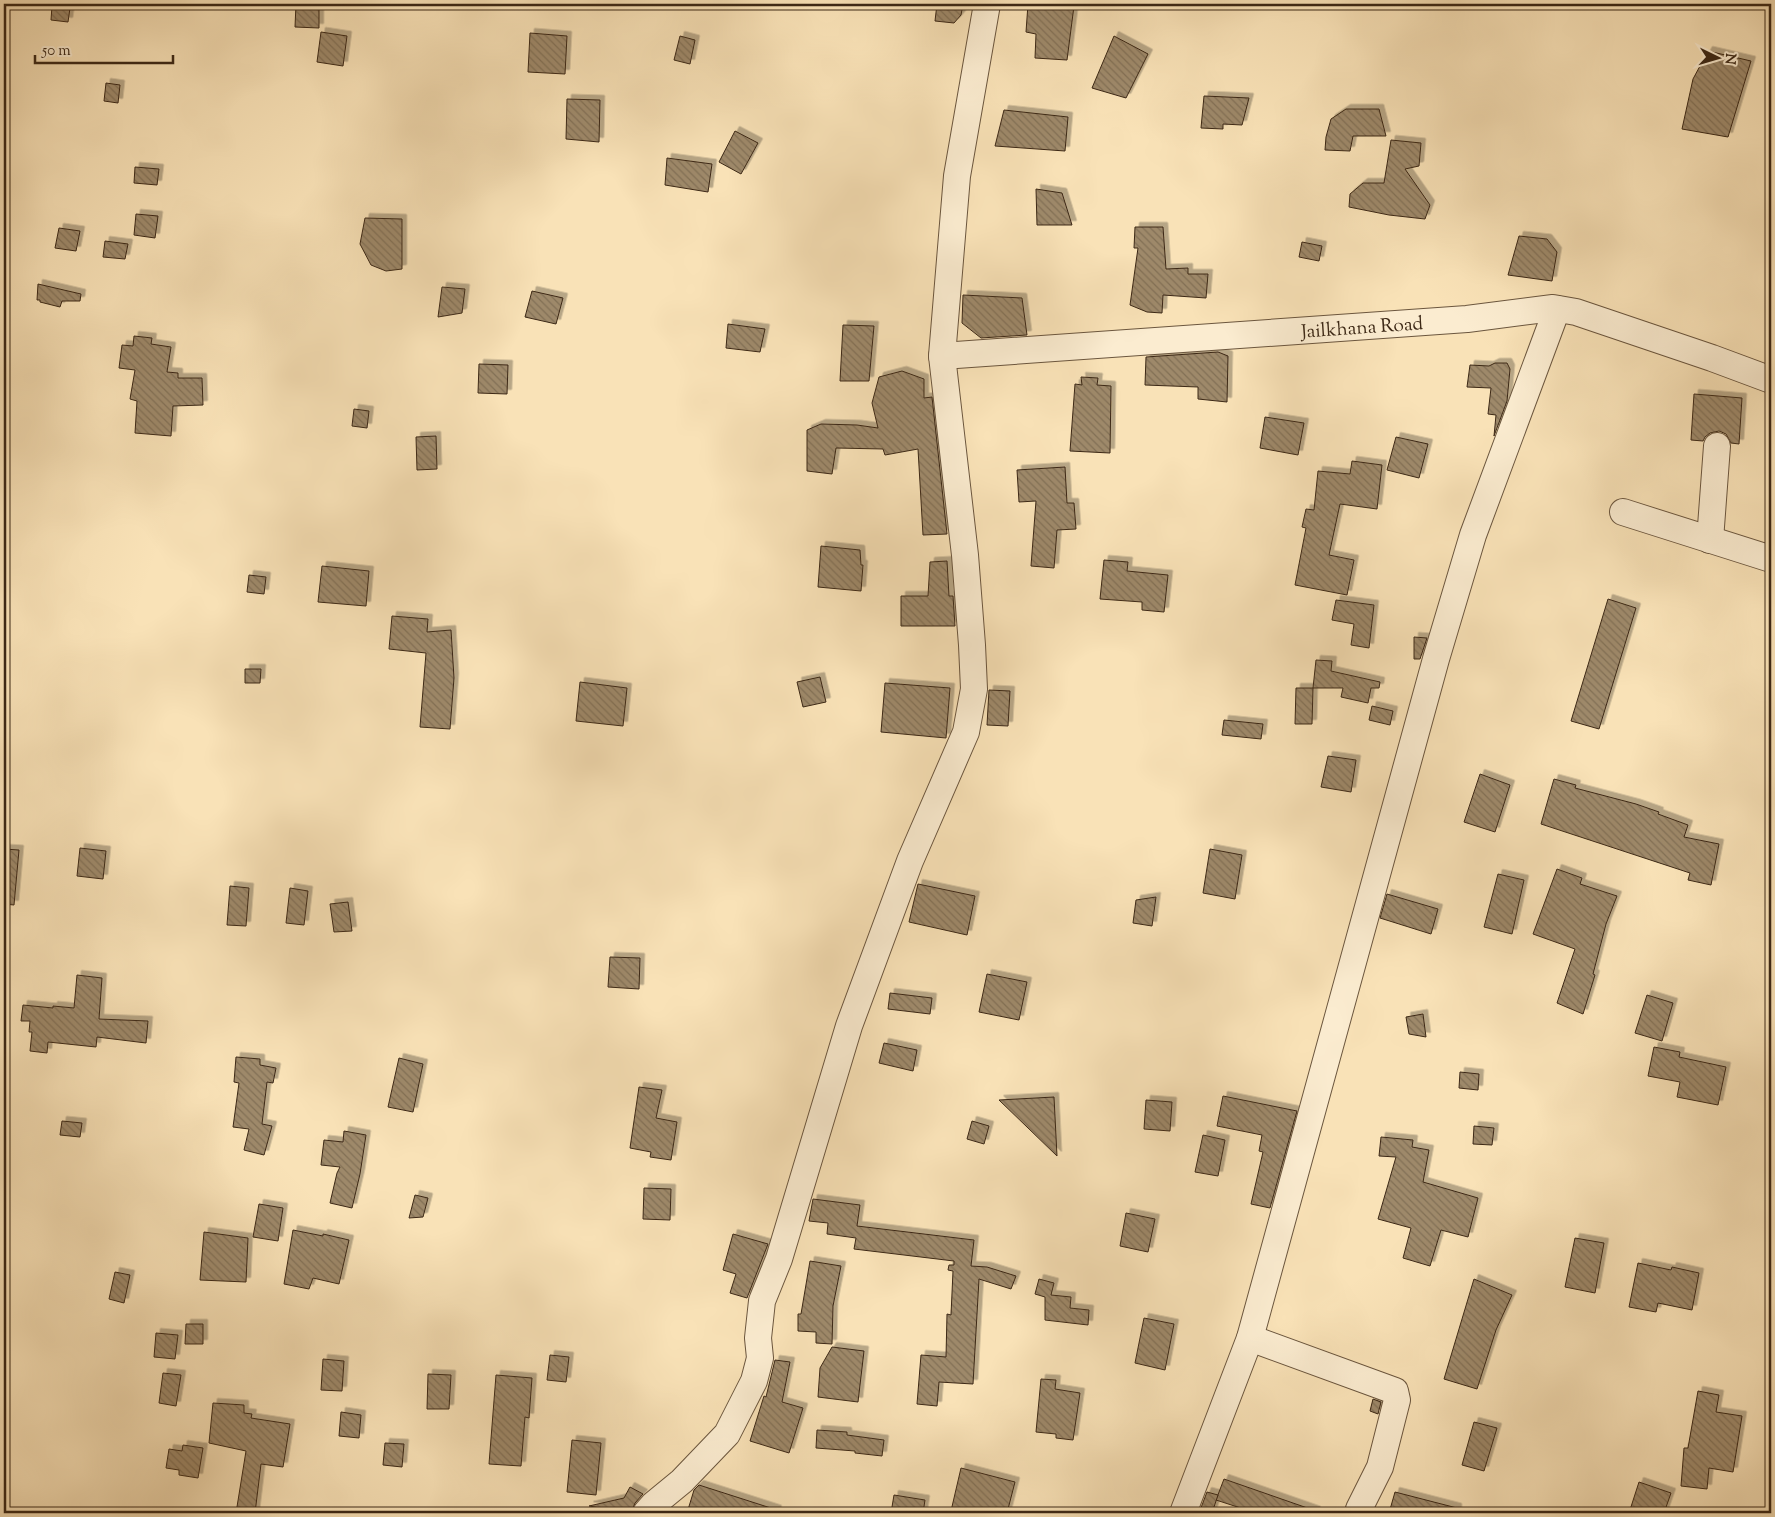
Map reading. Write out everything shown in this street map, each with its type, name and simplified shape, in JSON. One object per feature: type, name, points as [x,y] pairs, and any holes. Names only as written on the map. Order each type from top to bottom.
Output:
[{"type":"street","points":[[646,1513],[682,1481],[727,1434],[754,1381],[760,1358],[758,1338],[762,1301],[779,1259],[849,1026],[910,861],[966,732],[974,689],[972,645],[965,555],[942,356],[957,176],[987,4]]},
{"type":"street","points":[[1183,1513],[1250,1338],[1436,659],[1473,535],[1557,309]]},
{"type":"street","name":"Jailkhana Road","points":[[942,356],[1467,319],[1557,309],[1576,312],[1771,380]]},
{"type":"street","points":[[1710,540],[1717,446]]},
{"type":"street","points":[[1623,512],[1771,559]]},
{"type":"street","points":[[1250,1338],[1395,1390],[1398,1400],[1380,1467],[1359,1509],[1360,1513]]},
{"type":"building","points":[[296,4],[319,4],[319,28],[295,27]]},
{"type":"building","points":[[937,4],[963,4],[961,15],[954,23],[935,21]]},
{"type":"building","points":[[1028,4],[1074,6],[1067,60],[1035,58],[1036,34],[1026,32]]},
{"type":"building","points":[[52,6],[70,8],[68,22],[51,20]]},
{"type":"building","points":[[321,32],[347,36],[343,66],[317,62]]},
{"type":"building","points":[[530,33],[567,36],[565,74],[528,72]]},
{"type":"building","points":[[680,36],[695,40],[690,64],[674,60]]},
{"type":"building","points":[[1114,36],[1148,54],[1126,98],[1092,88]]},
{"type":"building","points":[[1708,51],[1751,61],[1728,137],[1682,129],[1693,79]]},
{"type":"building","points":[[106,83],[120,85],[118,103],[104,101]]},
{"type":"building","points":[[1204,96],[1249,98],[1242,125],[1223,124],[1223,129],[1201,128]]},
{"type":"building","points":[[567,99],[600,100],[599,142],[566,139]]},
{"type":"building","points":[[1346,109],[1379,109],[1386,136],[1353,136],[1350,151],[1325,150],[1331,119]]},
{"type":"building","points":[[1004,110],[1068,117],[1065,151],[995,146]]},
{"type":"building","points":[[735,131],[758,143],[741,174],[719,162]]},
{"type":"building","points":[[1391,140],[1421,143],[1419,166],[1405,169],[1430,205],[1425,219],[1389,215],[1349,207],[1350,194],[1363,183],[1384,183]]},
{"type":"building","points":[[667,158],[712,164],[708,192],[665,185]]},
{"type":"building","points":[[135,167],[159,169],[157,185],[134,183]]},
{"type":"building","points":[[1036,189],[1062,193],[1072,225],[1037,225]]},
{"type":"building","points":[[136,214],[158,216],[155,238],[134,235]]},
{"type":"building","points":[[365,218],[402,219],[402,269],[386,271],[371,265],[360,244]]},
{"type":"building","points":[[1135,227],[1163,227],[1166,269],[1188,268],[1188,274],[1208,274],[1206,298],[1163,295],[1162,313],[1147,312],[1130,305],[1138,248],[1134,248]]},
{"type":"building","points":[[59,228],[80,231],[76,251],[55,248]]},
{"type":"building","points":[[1519,236],[1547,239],[1557,252],[1552,281],[1508,275]]},
{"type":"building","points":[[105,241],[128,244],[125,259],[103,257]]},
{"type":"building","points":[[1302,242],[1322,246],[1319,261],[1299,257]]},
{"type":"building","points":[[38,284],[81,294],[80,301],[62,301],[60,307],[40,302],[40,300],[37,300]]},
{"type":"building","points":[[442,287],[465,289],[462,313],[438,317]]},
{"type":"building","points":[[532,291],[563,298],[556,324],[525,317]]},
{"type":"building","points":[[963,295],[1022,298],[1027,335],[981,338],[962,323]]},
{"type":"building","points":[[728,324],[765,329],[760,352],[726,348]]},
{"type":"building","points":[[843,325],[874,326],[869,381],[840,381]]},
{"type":"building","points":[[134,336],[152,338],[151,344],[171,347],[167,372],[178,373],[178,378],[202,378],[203,405],[173,406],[171,436],[135,433],[137,401],[130,399],[135,370],[119,368],[122,345],[133,346]]},
{"type":"building","points":[[1218,352],[1228,356],[1227,402],[1198,399],[1198,387],[1145,385],[1146,357]]},
{"type":"building","points":[[1495,363],[1507,363],[1510,369],[1507,401],[1494,436],[1496,415],[1488,414],[1491,388],[1467,387],[1470,365],[1489,366]]},
{"type":"building","points":[[479,364],[508,365],[507,394],[478,393]]},
{"type":"building","points":[[902,371],[924,379],[924,398],[932,397],[947,534],[923,535],[918,449],[885,455],[883,449],[836,448],[832,474],[807,471],[807,430],[821,424],[857,425],[878,428],[872,403],[879,377]]},
{"type":"building","points":[[1081,377],[1098,378],[1097,385],[1111,386],[1110,453],[1070,451],[1075,384],[1082,385]]},
{"type":"building","points":[[1694,394],[1742,398],[1739,444],[1731,443],[1726,434],[1719,431],[1710,433],[1703,441],[1691,440]]},
{"type":"building","points":[[354,409],[369,411],[367,428],[352,426]]},
{"type":"building","points":[[1265,417],[1304,423],[1298,455],[1260,448]]},
{"type":"building","points":[[436,436],[437,469],[417,470],[416,437]]},
{"type":"building","points":[[1396,437],[1428,444],[1419,478],[1387,470]]},
{"type":"building","points":[[1352,461],[1382,465],[1377,509],[1340,504],[1329,555],[1354,560],[1347,595],[1295,585],[1306,528],[1302,527],[1306,509],[1314,510],[1318,471],[1350,474]]},
{"type":"building","points":[[1065,467],[1067,503],[1074,503],[1076,529],[1057,530],[1054,568],[1031,566],[1036,501],[1019,502],[1017,470]]},
{"type":"building","points":[[821,546],[860,550],[861,565],[863,565],[861,591],[818,587]]},
{"type":"building","points":[[1104,560],[1128,562],[1127,571],[1168,575],[1164,612],[1142,610],[1142,602],[1100,599]]},
{"type":"building","points":[[947,561],[949,596],[953,596],[955,626],[901,626],[901,596],[928,596],[930,562]]},
{"type":"building","points":[[322,566],[369,571],[366,606],[318,602]]},
{"type":"building","points":[[249,575],[266,577],[264,594],[247,592]]},
{"type":"building","points":[[1608,599],[1636,608],[1599,729],[1571,721]]},
{"type":"building","points":[[1336,600],[1374,605],[1369,648],[1351,645],[1354,624],[1332,620]]},
{"type":"building","points":[[392,616],[428,619],[427,632],[451,630],[454,678],[450,729],[420,727],[426,653],[389,649]]},
{"type":"building","points":[[1414,637],[1427,638],[1420,659],[1414,659]]},
{"type":"building","points":[[1316,660],[1332,661],[1331,671],[1380,682],[1379,688],[1371,688],[1368,703],[1341,697],[1343,688],[1313,688]]},
{"type":"building","points":[[245,669],[261,669],[260,683],[245,683]]},
{"type":"building","points":[[820,677],[826,702],[803,707],[797,682]]},
{"type":"building","points":[[580,682],[627,688],[623,726],[576,721]]},
{"type":"building","points":[[885,683],[950,688],[946,738],[881,732]]},
{"type":"building","points":[[1296,688],[1313,688],[1312,724],[1295,724]]},
{"type":"building","points":[[989,690],[1010,691],[1008,726],[987,725]]},
{"type":"building","points":[[1372,706],[1393,711],[1390,725],[1369,720]]},
{"type":"building","points":[[1224,720],[1263,724],[1261,739],[1222,735]]},
{"type":"building","points":[[1328,756],[1356,760],[1351,792],[1321,787]]},
{"type":"building","points":[[1480,774],[1510,785],[1495,832],[1464,822]]},
{"type":"building","points":[[1554,779],[1576,785],[1575,788],[1659,812],[1658,814],[1688,825],[1684,837],[1719,844],[1711,885],[1688,880],[1690,873],[1541,824]]},
{"type":"building","points":[[80,848],[106,851],[103,879],[77,876]]},
{"type":"building","points":[[4,849],[19,850],[14,905],[4,904]]},
{"type":"building","points":[[1210,849],[1242,855],[1235,899],[1203,893]]},
{"type":"building","points":[[1557,869],[1582,878],[1580,884],[1617,896],[1606,924],[1593,974],[1595,975],[1583,1014],[1557,1003],[1575,949],[1533,934]]},
{"type":"building","points":[[1498,874],[1524,880],[1512,934],[1484,927]]},
{"type":"building","points":[[918,884],[975,896],[967,935],[909,922]]},
{"type":"building","points":[[230,886],[249,888],[246,926],[227,925]]},
{"type":"building","points":[[290,888],[308,891],[304,925],[286,923]]},
{"type":"building","points":[[1387,894],[1438,909],[1431,934],[1380,918]]},
{"type":"building","points":[[1156,897],[1152,926],[1133,923],[1136,900]]},
{"type":"building","points":[[348,902],[352,931],[334,932],[330,904]]},
{"type":"building","points":[[610,957],[640,958],[639,989],[608,987]]},
{"type":"building","points":[[987,974],[1027,982],[1019,1020],[979,1012]]},
{"type":"building","points":[[77,975],[102,978],[99,1019],[148,1021],[146,1043],[97,1037],[96,1047],[48,1042],[47,1053],[30,1051],[32,1032],[29,1032],[30,1021],[21,1021],[23,1005],[74,1008]]},
{"type":"building","points":[[890,993],[932,998],[930,1014],[888,1009]]},
{"type":"building","points":[[1647,995],[1673,1003],[1662,1041],[1635,1033]]},
{"type":"building","points":[[1423,1014],[1426,1037],[1409,1034],[1406,1017]]},
{"type":"building","points":[[884,1043],[917,1050],[913,1071],[879,1063]]},
{"type":"building","points":[[1654,1047],[1680,1052],[1679,1057],[1726,1067],[1718,1105],[1677,1097],[1680,1082],[1648,1076]]},
{"type":"building","points":[[236,1057],[260,1059],[260,1065],[276,1068],[273,1083],[267,1082],[262,1124],[272,1126],[264,1155],[244,1150],[249,1129],[233,1127],[239,1083],[234,1082]]},
{"type":"building","points":[[399,1058],[423,1064],[413,1112],[388,1107]]},
{"type":"building","points":[[1460,1072],[1479,1074],[1478,1090],[1459,1088]]},
{"type":"building","points":[[639,1087],[662,1090],[656,1118],[677,1122],[671,1160],[650,1157],[651,1152],[630,1148]]},
{"type":"building","points":[[1223,1096],[1297,1111],[1270,1208],[1251,1204],[1263,1152],[1259,1151],[1262,1135],[1217,1126]]},
{"type":"building","points":[[1054,1097],[1057,1156],[999,1100]]},
{"type":"building","points":[[1146,1100],[1172,1102],[1170,1131],[1144,1129]]},
{"type":"building","points":[[62,1121],[82,1123],[80,1137],[60,1135]]},
{"type":"building","points":[[972,1121],[989,1126],[984,1144],[967,1139]]},
{"type":"building","points":[[1474,1126],[1494,1128],[1492,1145],[1473,1144]]},
{"type":"building","points":[[344,1131],[366,1135],[352,1208],[330,1203],[340,1167],[321,1165],[324,1140],[343,1142]]},
{"type":"building","points":[[1203,1135],[1225,1140],[1218,1176],[1195,1172]]},
{"type":"building","points":[[1381,1137],[1413,1140],[1412,1147],[1429,1150],[1423,1182],[1478,1198],[1468,1237],[1441,1230],[1430,1266],[1403,1258],[1411,1228],[1378,1219],[1396,1157],[1379,1156]]},
{"type":"building","points":[[644,1188],[671,1189],[670,1220],[643,1219]]},
{"type":"building","points":[[415,1195],[428,1198],[423,1217],[409,1218]]},
{"type":"building","points":[[813,1199],[860,1205],[857,1226],[974,1240],[971,1266],[987,1267],[1016,1276],[1011,1289],[979,1279],[973,1384],[939,1382],[937,1406],[917,1404],[921,1355],[946,1357],[947,1314],[951,1315],[953,1271],[948,1270],[949,1265],[954,1265],[954,1261],[854,1249],[856,1238],[827,1234],[828,1223],[809,1221]]},
{"type":"building","points":[[259,1204],[283,1208],[278,1241],[253,1237]]},
{"type":"building","points":[[1126,1213],[1155,1219],[1148,1252],[1120,1246]]},
{"type":"building","points":[[293,1230],[349,1240],[339,1284],[313,1278],[309,1289],[284,1284]]},
{"type":"building","points":[[204,1232],[248,1238],[246,1282],[200,1280]]},
{"type":"building","points":[[733,1234],[768,1244],[747,1298],[730,1293],[736,1274],[723,1270]]},
{"type":"building","points":[[1575,1238],[1604,1243],[1595,1293],[1565,1287]]},
{"type":"building","points":[[810,1261],[841,1266],[833,1306],[832,1344],[816,1343],[816,1332],[798,1331],[798,1314],[801,1314]]},
{"type":"building","points":[[1638,1263],[1671,1270],[1672,1267],[1699,1273],[1692,1310],[1658,1303],[1656,1312],[1629,1307]]},
{"type":"building","points":[[115,1272],[130,1275],[124,1303],[109,1299]]},
{"type":"building","points":[[1039,1279],[1054,1283],[1051,1295],[1071,1297],[1070,1308],[1089,1310],[1088,1325],[1045,1320],[1045,1297],[1035,1294]]},
{"type":"building","points":[[1474,1279],[1512,1295],[1496,1330],[1477,1389],[1444,1379]]},
{"type":"building","points":[[1144,1318],[1174,1324],[1165,1370],[1135,1363]]},
{"type":"building","points":[[186,1324],[203,1324],[203,1344],[185,1344]]},
{"type":"building","points":[[156,1333],[178,1335],[175,1359],[154,1357]]},
{"type":"building","points":[[832,1347],[864,1351],[858,1402],[818,1397],[820,1368]]},
{"type":"building","points":[[550,1355],[569,1357],[566,1382],[547,1380]]},
{"type":"building","points":[[323,1359],[344,1361],[342,1391],[321,1390]]},
{"type":"building","points":[[775,1360],[790,1362],[782,1402],[803,1408],[789,1453],[750,1441],[764,1396],[766,1397]]},
{"type":"building","points":[[163,1373],[181,1375],[176,1406],[159,1403]]},
{"type":"building","points":[[428,1374],[451,1375],[449,1409],[427,1409]]},
{"type":"building","points":[[496,1375],[532,1378],[529,1418],[525,1417],[521,1466],[489,1464]]},
{"type":"building","points":[[1041,1379],[1056,1380],[1055,1389],[1080,1393],[1073,1440],[1056,1438],[1056,1434],[1036,1432]]},
{"type":"building","points":[[1698,1391],[1719,1395],[1716,1412],[1742,1416],[1733,1472],[1709,1468],[1707,1489],[1681,1486],[1684,1448],[1688,1448]]},
{"type":"building","points":[[1373,1399],[1381,1402],[1378,1414],[1370,1411]]},
{"type":"building","points":[[213,1403],[244,1405],[244,1413],[252,1414],[251,1418],[290,1424],[283,1467],[261,1464],[255,1513],[236,1513],[246,1451],[209,1443]]},
{"type":"building","points":[[341,1412],[361,1415],[359,1438],[339,1436]]},
{"type":"building","points":[[1474,1422],[1497,1428],[1484,1471],[1462,1465]]},
{"type":"building","points":[[817,1430],[847,1432],[847,1435],[884,1440],[882,1456],[855,1453],[855,1451],[816,1448]]},
{"type":"building","points":[[572,1440],[601,1443],[596,1495],[567,1492]]},
{"type":"building","points":[[385,1443],[404,1444],[402,1467],[383,1465]]},
{"type":"building","points":[[183,1445],[203,1448],[198,1478],[179,1475],[179,1470],[166,1468],[169,1449],[182,1451]]},
{"type":"building","points":[[961,1468],[1015,1482],[1007,1513],[960,1513],[951,1511]]},
{"type":"building","points":[[1224,1479],[1316,1511],[1315,1513],[1256,1513],[1216,1500]]},
{"type":"building","points":[[1639,1482],[1671,1493],[1664,1513],[1629,1513]]},
{"type":"building","points":[[699,1485],[777,1510],[776,1513],[687,1513],[694,1490]]},
{"type":"building","points":[[630,1487],[643,1494],[635,1503],[631,1513],[589,1506],[624,1498]]},
{"type":"building","points":[[1207,1492],[1218,1495],[1212,1513],[1199,1513]]},
{"type":"building","points":[[1395,1492],[1457,1508],[1457,1513],[1389,1513]]},
{"type":"building","points":[[894,1495],[925,1500],[923,1513],[891,1513]]}]
